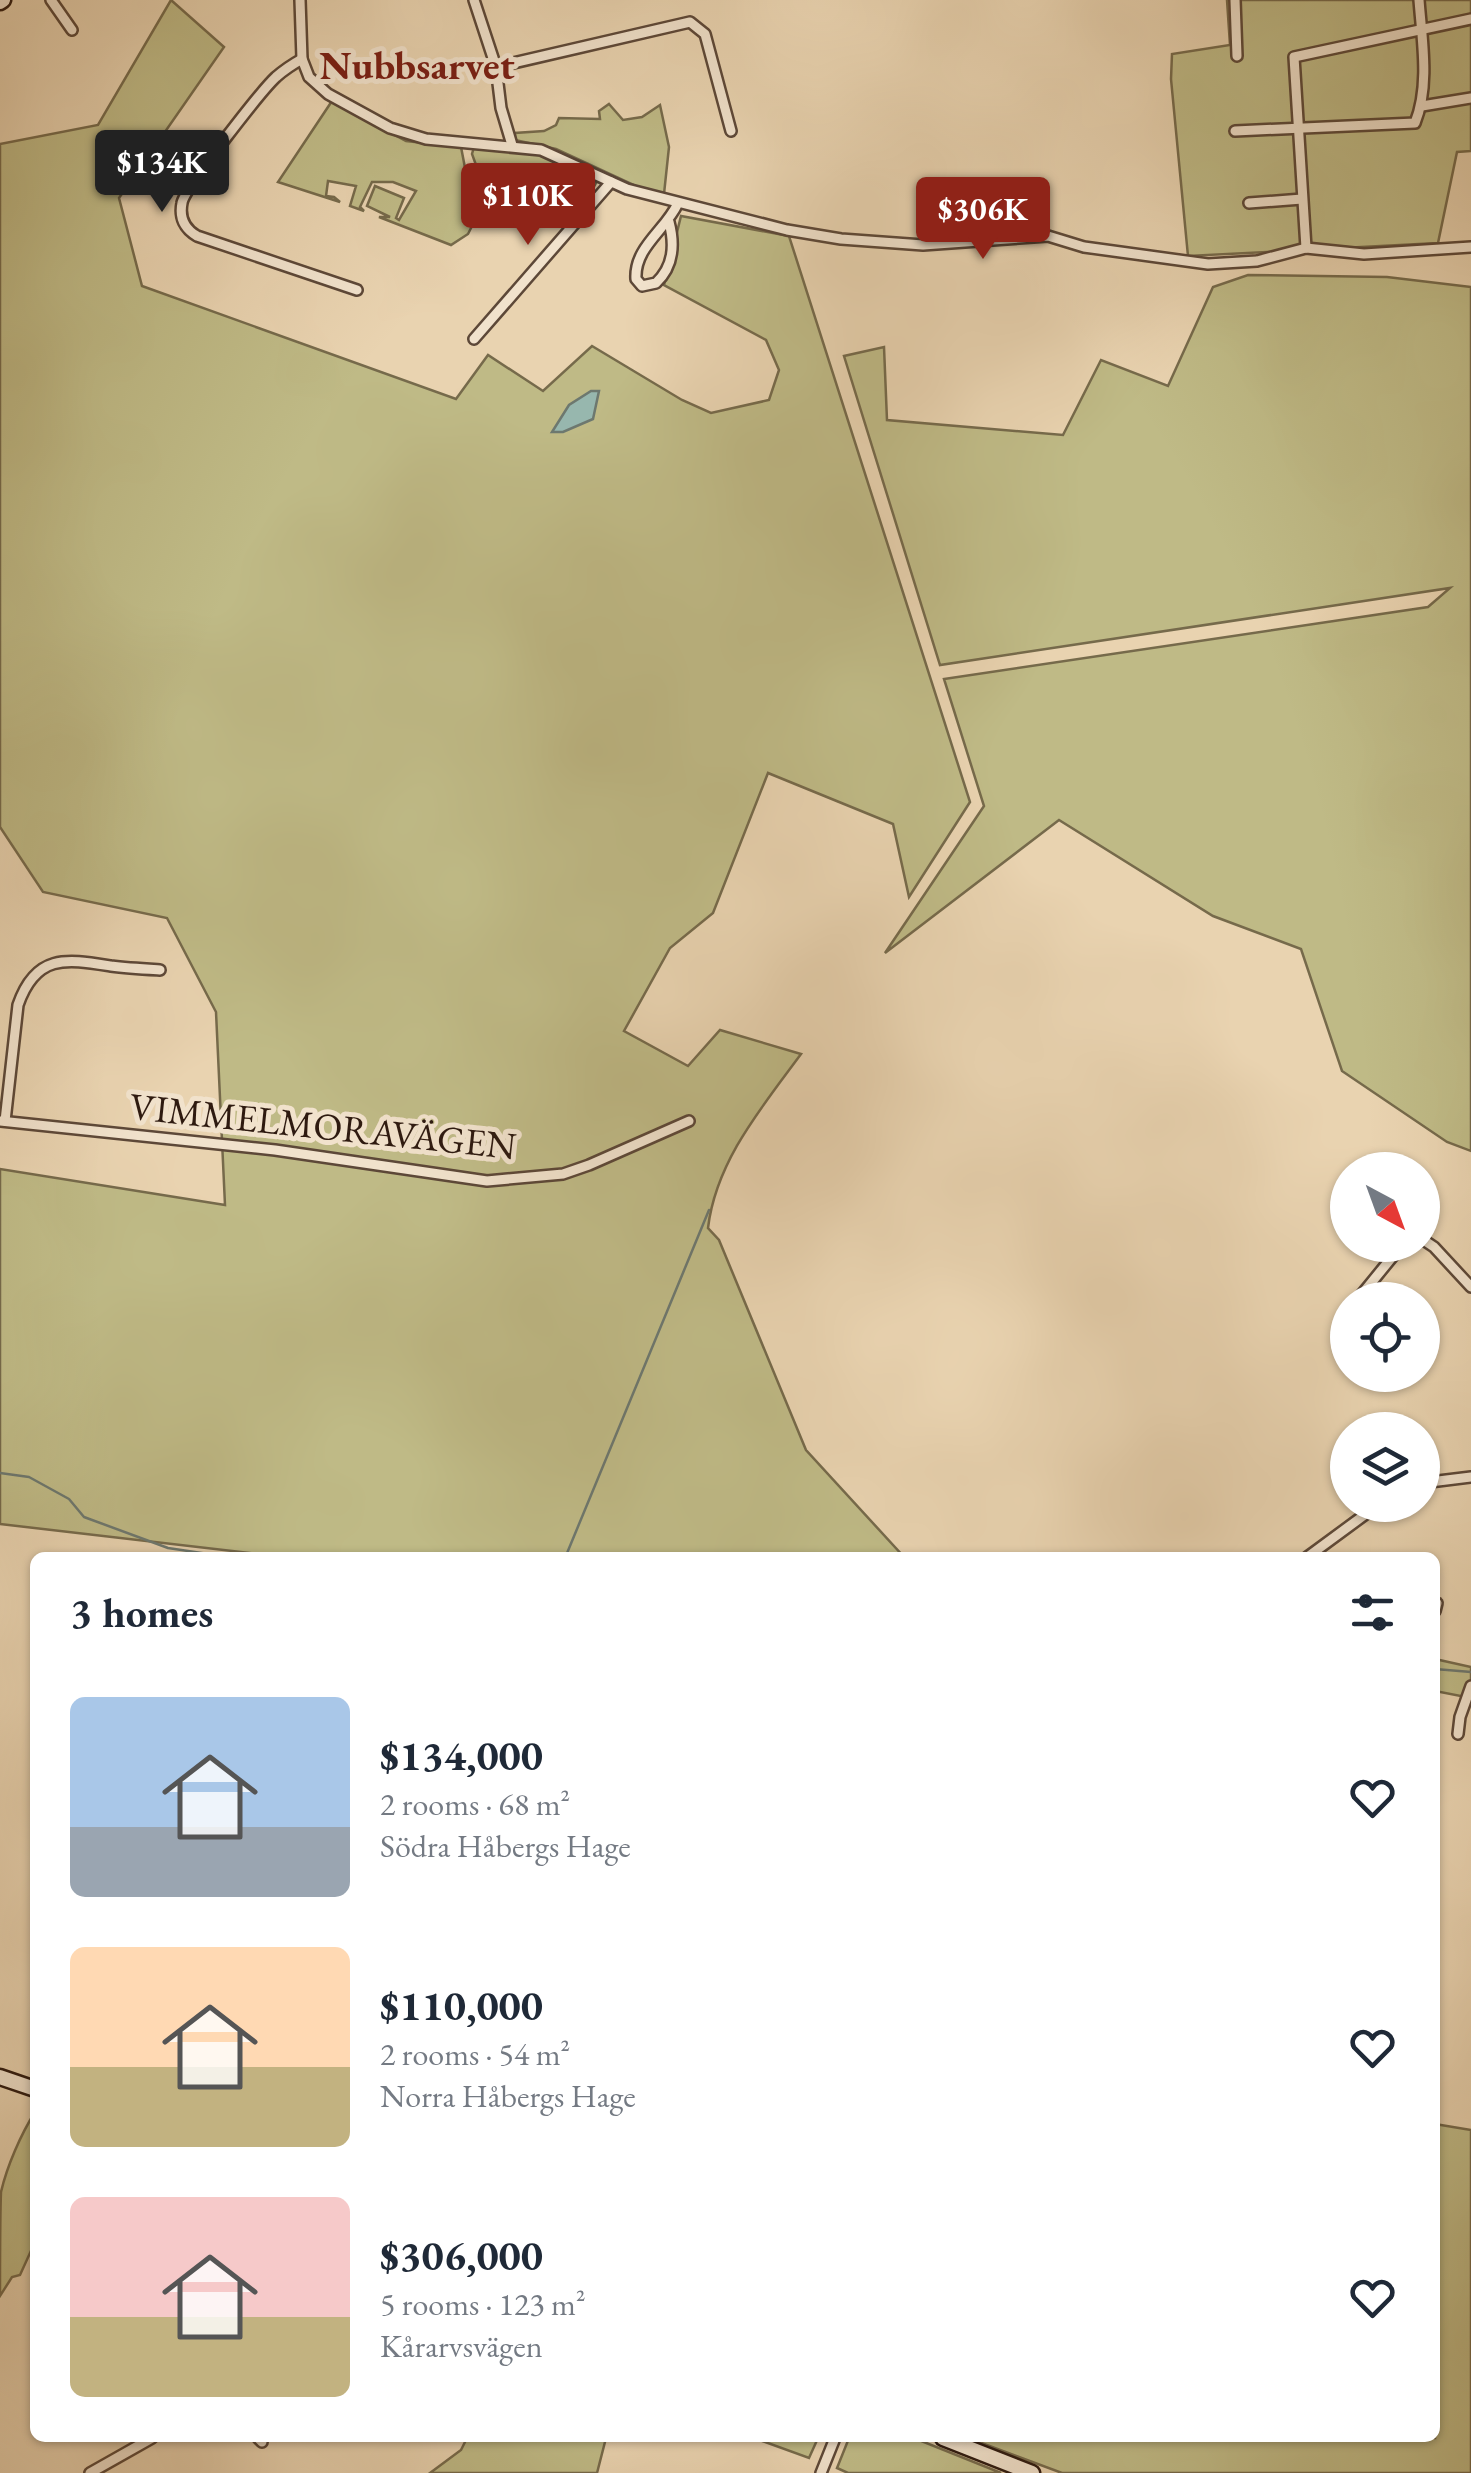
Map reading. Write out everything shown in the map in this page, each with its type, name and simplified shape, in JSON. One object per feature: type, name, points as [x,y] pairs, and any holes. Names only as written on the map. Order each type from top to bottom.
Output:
[{"type":"street","points":[[51,0],[72,30]]},
{"type":"street","points":[[300,0],[302,58],[310,77],[328,94],[402,134],[512,145],[564,158],[611,182],[678,203],[841,239],[923,245],[1048,236],[1084,247],[1208,264],[1258,261],[1306,248],[1364,254],[1471,247]]},
{"type":"street","points":[[474,0],[496,67],[501,108],[512,145]]},
{"type":"street","points":[[1234,0],[1238,56]]},
{"type":"street","points":[[1236,131],[1415,123],[1422,106],[1419,0]]},
{"type":"street","points":[[1306,248],[1294,57],[1471,20]]},
{"type":"street","points":[[496,67],[690,22],[705,34],[732,130]]},
{"type":"street","points":[[302,58],[276,76],[256,100],[186,193],[181,214],[189,232],[197,236],[357,290]]},
{"type":"street","points":[[1422,106],[1471,98]]},
{"type":"street","points":[[474,340],[611,182]]},
{"type":"street","points":[[1249,203],[1302,199]]},
{"type":"street","points":[[670,222],[673,243],[669,267],[656,284],[642,286],[636,279],[639,258],[670,222],[678,203]]},
{"type":"street","points":[[2,1121],[18,1004],[25,987],[38,972],[66,960],[160,970]]},
{"type":"street","name":"VIMMELMORAVÄGEN","points":[[2,1121],[275,1150],[486,1181],[563,1174],[590,1166],[688,1121]]},
{"type":"street","points":[[1440,1252],[1471,1286]]},
{"type":"street","points":[[1372,1282],[1388,1262]]},
{"type":"street","points":[[1440,1481],[1471,1477]]},
{"type":"street","points":[[1314,1552],[1355,1522]]},
{"type":"street","points":[[1458,1734],[1471,1686]]},
{"type":"street","points":[[0,2077],[30,2087]]},
{"type":"street","points":[[90,2473],[145,2442]]},
{"type":"street","points":[[821,2473],[833,2442]]},
{"type":"street","points":[[953,2442],[1032,2473]]},
{"type":"shaded area","points":[[171,0],[224,47],[119,198],[142,286],[456,399],[488,355],[543,391],[592,346],[711,413],[769,400],[779,370],[766,340],[664,285],[681,216],[789,236],[970,802],[909,897],[893,824],[768,773],[713,913],[670,948],[624,1031],[688,1066],[720,1030],[801,1054],[731,1157],[720,1180],[708,1228],[719,1240],[806,1450],[899,1552],[240,1552],[0,1524],[0,1169],[225,1205],[216,1012],[167,918],[43,892],[0,827],[0,144],[98,125]]},
{"type":"shaded area","points":[[1227,0],[1471,0],[1471,151],[1457,152],[1438,243],[1188,256],[1172,54],[1230,45]]},
{"type":"shaded area","points":[[332,101],[406,141],[461,147],[475,220],[468,234],[451,245],[379,217],[390,217],[367,206],[375,186],[404,198],[396,218],[399,220],[416,191],[393,182],[372,182],[360,207],[364,211],[350,206],[356,186],[328,181],[326,196],[340,202],[278,182]]},
{"type":"shaded area","points":[[609,104],[623,120],[642,117],[660,105],[669,147],[664,194],[640,188],[556,149],[515,140],[515,133],[544,131],[556,125],[559,118],[600,119],[599,111]]},
{"type":"shaded area","points":[[474,147],[547,156],[597,181],[592,190],[556,185],[534,188],[517,203],[513,216],[486,219],[477,177],[482,175],[472,154]]},
{"type":"shaded area","points":[[1248,275],[1387,277],[1471,287],[1471,1151],[1447,1142],[1342,1071],[1301,949],[1213,916],[1059,820],[885,953],[984,806],[944,679],[1428,607],[1450,588],[940,665],[844,356],[884,347],[887,420],[1063,435],[1101,360],[1168,386],[1213,287]]},
{"type":"shaded area","points":[[1440,1660],[1471,1667],[1471,1698],[1440,1692]]},
{"type":"shaded area","points":[[30,2121],[30,2253],[20,2275],[12,2277],[0,2296],[1,2192]]},
{"type":"shaded area","points":[[1440,2125],[1471,2130],[1471,2473],[1062,2473],[979,2442],[1440,2442]]},
{"type":"shaded area","points":[[465,2442],[605,2442],[597,2473],[430,2473],[461,2450]]},
{"type":"shaded area","points":[[765,2442],[816,2442],[809,2458]]},
{"type":"shaded area","points":[[847,2442],[924,2442],[1001,2473],[848,2473],[837,2468]]},
{"type":"water","points":[[591,391],[599,391],[593,419],[563,432],[552,432],[569,405]]},
{"type":"waterway","points":[[567,1552],[709,1210]]},
{"type":"waterway","points":[[0,1473],[29,1477],[69,1499],[84,1517],[168,1548],[195,1552]]},
{"type":"waterway","points":[[1440,1669],[1471,1672]]},
{"type":"district","name":"Nubbsarvet","points":[[417,65]]}]
